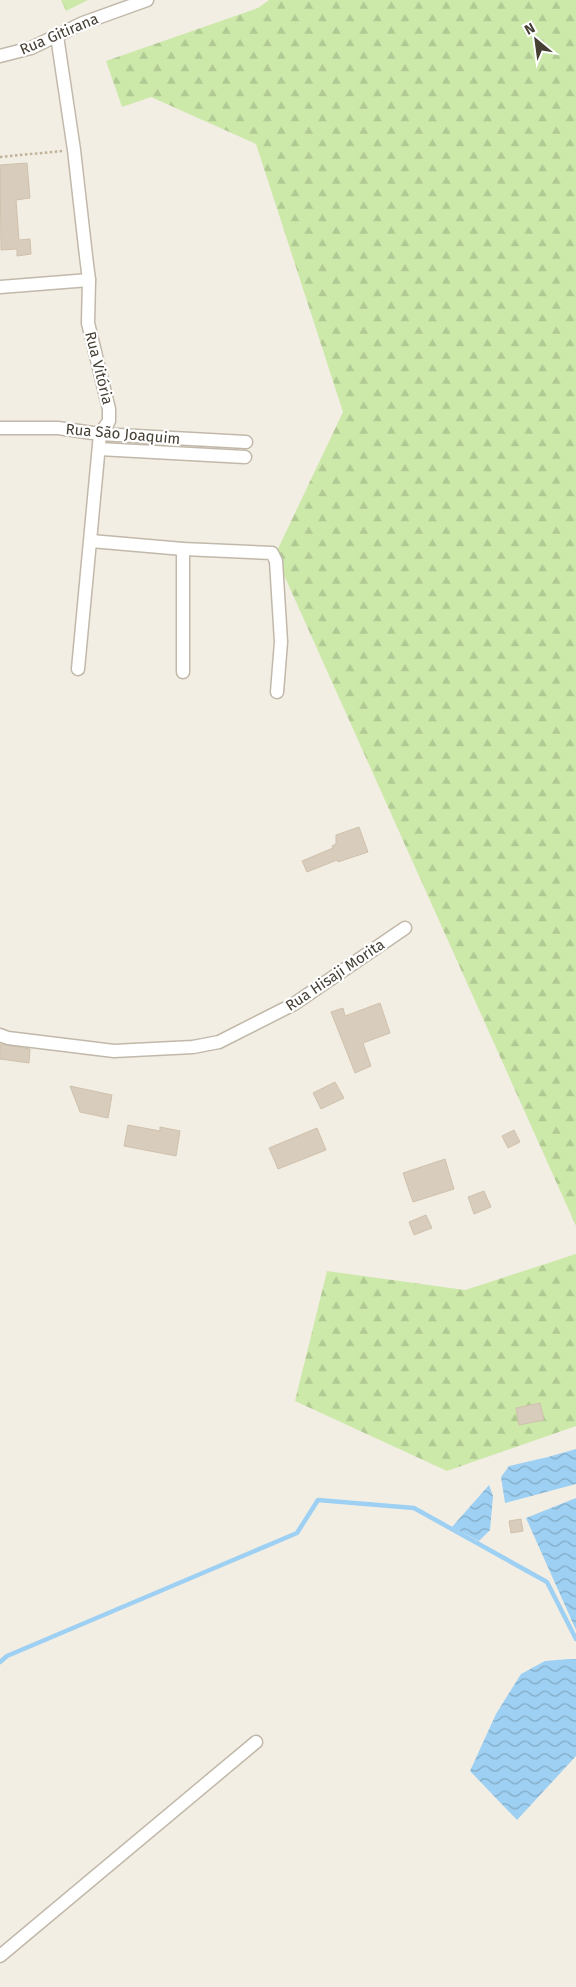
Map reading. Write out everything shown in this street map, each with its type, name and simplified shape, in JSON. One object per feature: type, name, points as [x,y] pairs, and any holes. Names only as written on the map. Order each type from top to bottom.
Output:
[{"type":"street","name":"Rua Gitirana","points":[[0,56],[31,48],[83,23],[147,0]]},
{"type":"street","name":"Rua Vitória","points":[[57,36],[74,150],[89,280],[89,330],[109,409],[109,421],[100,434],[78,669]]},
{"type":"street","points":[[0,287],[89,280]]},
{"type":"street","name":"Rua São Joaquim","points":[[0,428],[58,428],[100,434],[246,442]]},
{"type":"street","points":[[99,449],[245,457]]},
{"type":"street","points":[[91,541],[184,549],[272,553],[275,557],[281,642],[277,692]]},
{"type":"street","points":[[183,672],[184,549]]},
{"type":"street","name":"Rua Hisaji Morita","points":[[0,1035],[8,1038],[114,1051],[193,1047],[219,1042],[294,1004],[405,928]]},
{"type":"street","points":[[0,1956],[256,1742]]},
{"type":"path","points":[[0,157],[74,150]]},
{"type":"green space","points":[[61,0],[88,0],[66,11]]},
{"type":"green space","points":[[269,0],[576,0],[576,1226],[275,555],[343,412],[256,144],[151,97],[122,107],[106,61],[258,8]]},
{"type":"green space","points":[[576,1254],[576,1426],[447,1471],[295,1401],[327,1271],[465,1290]]},
{"type":"water","points":[[576,1449],[576,1484],[505,1503],[501,1477],[509,1466]]},
{"type":"water","points":[[489,1485],[493,1496],[490,1530],[479,1541],[452,1527]]},
{"type":"water","points":[[576,1498],[576,1630],[526,1518]]},
{"type":"water","points":[[576,1659],[576,1756],[517,1820],[470,1771],[496,1714],[521,1674],[545,1661]]},
{"type":"building","points":[[27,163],[30,198],[16,200],[19,240],[30,239],[31,254],[17,256],[17,249],[1,250],[0,165]]},
{"type":"building","points":[[359,827],[368,852],[338,862],[337,860],[307,872],[302,861],[333,848],[332,846],[336,844],[336,835]]},
{"type":"building","points":[[380,1003],[390,1033],[363,1043],[371,1066],[355,1073],[331,1012],[343,1008],[345,1016]]},
{"type":"building","points":[[0,1044],[30,1049],[29,1063],[0,1059]]},
{"type":"building","points":[[335,1082],[344,1098],[321,1109],[313,1093]]},
{"type":"building","points":[[70,1086],[112,1095],[108,1118],[80,1112]]},
{"type":"building","points":[[128,1125],[160,1131],[160,1127],[180,1131],[176,1156],[124,1146]]},
{"type":"building","points":[[317,1128],[326,1150],[278,1169],[269,1148]]},
{"type":"building","points":[[514,1130],[520,1142],[508,1148],[502,1136]]},
{"type":"building","points":[[445,1159],[454,1189],[413,1202],[403,1173]]},
{"type":"building","points":[[484,1191],[491,1207],[474,1214],[468,1197]]},
{"type":"building","points":[[426,1215],[432,1228],[414,1235],[409,1222]]},
{"type":"building","points":[[540,1403],[544,1420],[519,1425],[516,1408]]},
{"type":"building","points":[[521,1519],[523,1531],[511,1533],[509,1521]]},
{"type":"waterway","points":[[0,1662],[7,1656],[297,1533],[318,1500],[414,1508],[547,1582],[576,1639]]}]
